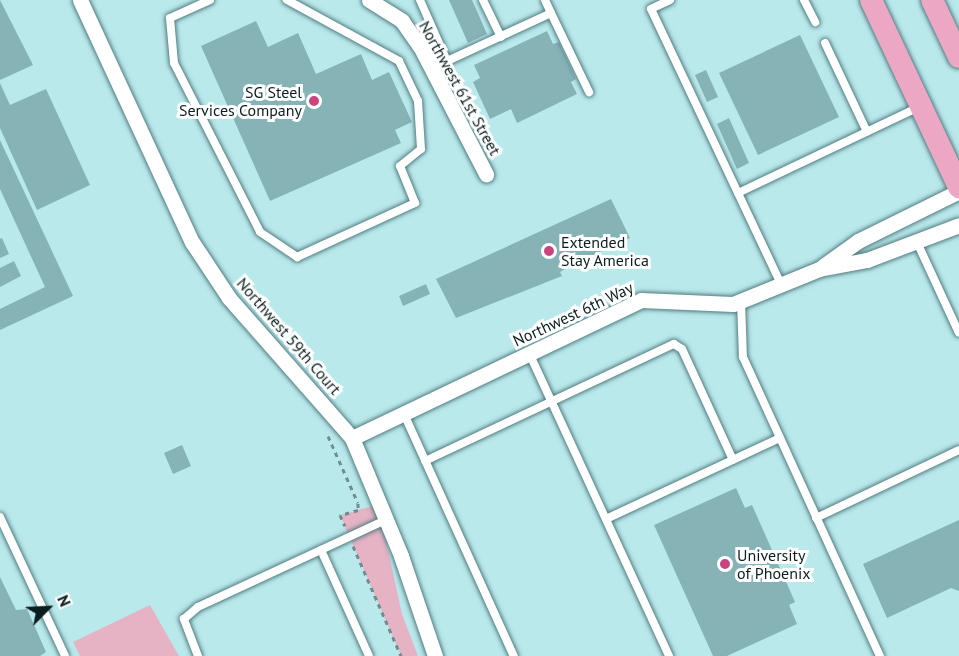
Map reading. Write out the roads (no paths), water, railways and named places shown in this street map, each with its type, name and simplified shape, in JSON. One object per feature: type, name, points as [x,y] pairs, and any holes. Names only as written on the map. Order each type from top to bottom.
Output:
[{"type":"main road","points":[[871,0],[959,189]]},
{"type":"main road","points":[[932,0],[959,57]]},
{"type":"street","name":"Northwest 59th Court","points":[[80,0],[192,242],[230,298],[352,438],[435,656]]},
{"type":"street","name":"Northwest 61st Street","points":[[369,0],[402,21],[432,68],[486,174]]},
{"type":"street","name":"Northwest 6th Way","points":[[819,269],[858,241],[959,189]]},
{"type":"street","name":"Northwest 6th Way","points":[[352,438],[530,355],[641,300],[741,301],[819,269],[867,260],[959,225]]},
{"type":"street","name":"Northwest 59th Court","points":[[428,636],[440,656]]},
{"type":"lane","points":[[210,0],[170,18],[174,63],[260,232],[297,257],[415,203],[400,166],[421,148],[418,101],[399,61],[288,0]]},
{"type":"lane","points":[[420,0],[447,61]]},
{"type":"lane","points":[[483,0],[501,37]]},
{"type":"lane","points":[[545,0],[589,92]]},
{"type":"lane","points":[[670,0],[651,9],[781,284]]},
{"type":"lane","points":[[804,0],[815,22]]},
{"type":"lane","points":[[432,68],[551,13]]},
{"type":"lane","points":[[825,43],[867,132]]},
{"type":"lane","points":[[738,193],[921,106]]},
{"type":"lane","points":[[916,240],[959,333]]},
{"type":"lane","points":[[741,301],[739,344],[880,656]]},
{"type":"lane","points":[[425,461],[675,344],[682,349],[733,460]]},
{"type":"lane","points":[[530,355],[669,656]]},
{"type":"lane","points":[[404,414],[514,656]]},
{"type":"lane","points":[[606,519],[780,438]]},
{"type":"lane","points":[[816,518],[959,450]]},
{"type":"lane","points":[[0,517],[65,656]]},
{"type":"lane","points":[[198,656],[184,619],[198,607],[385,520]]},
{"type":"lane","points":[[321,550],[369,656]]},
{"type":"place","name":"SG Steel Services Company","points":[[314,101]]},
{"type":"place","name":"Extended Stay America","points":[[549,251]]},
{"type":"place","name":"University of Phoenix","points":[[725,564]]}]
